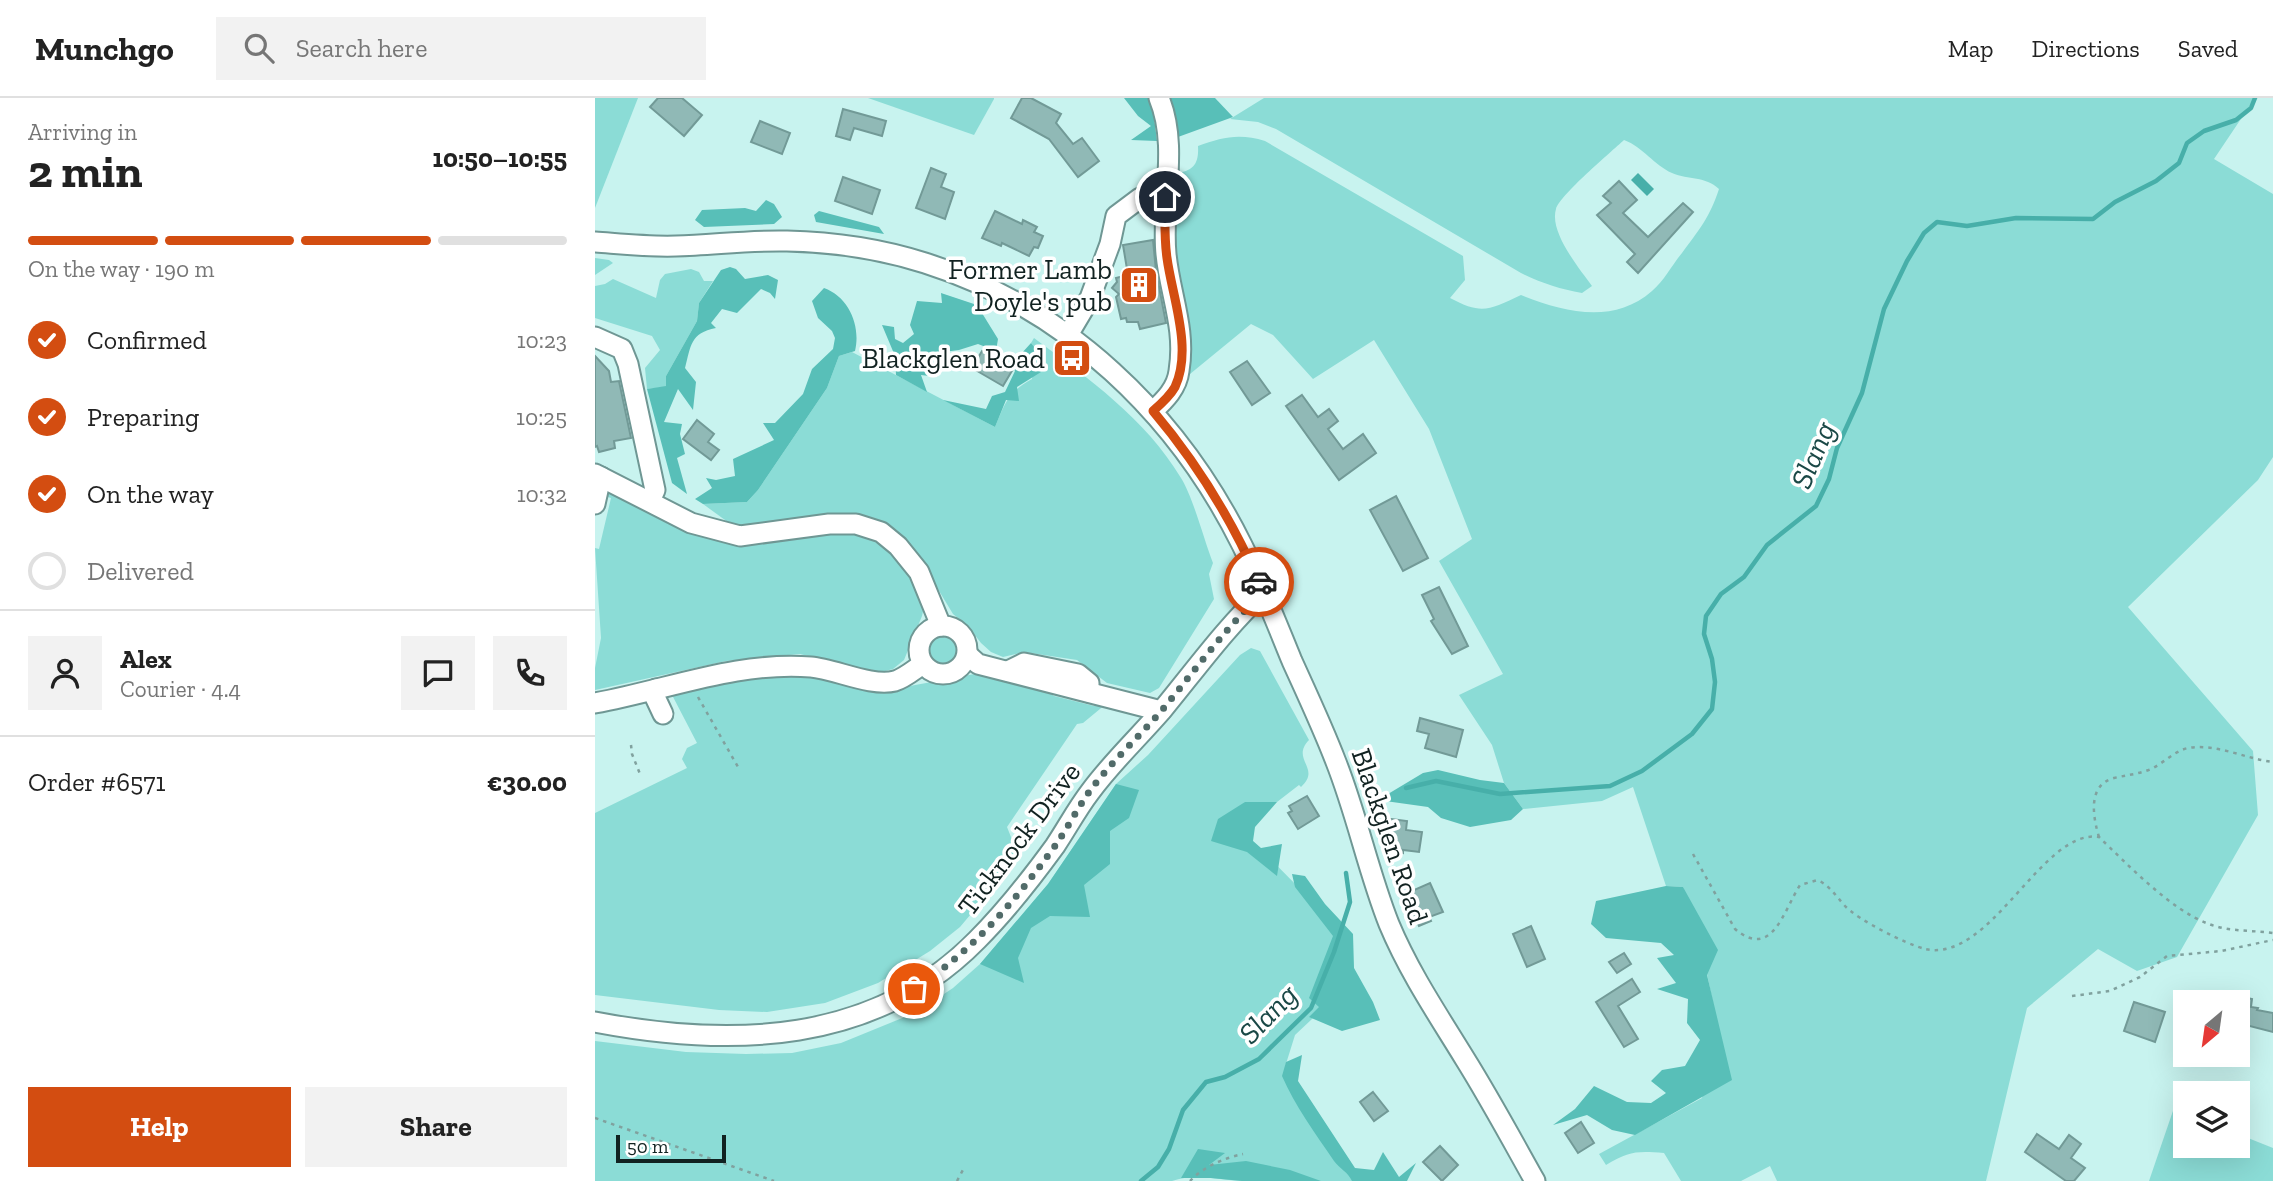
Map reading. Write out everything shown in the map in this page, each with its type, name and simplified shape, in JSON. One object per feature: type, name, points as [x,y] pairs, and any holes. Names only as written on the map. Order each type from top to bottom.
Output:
[{"type":"street","points":[[1153,411],[1174,387],[1179,373],[1181,351],[1179,314],[1166,254],[1165,197],[1169,148],[1159,98]]},
{"type":"street","points":[[1068,335],[1090,298],[1110,244],[1116,216],[1140,198],[1165,197]]},
{"type":"street","name":"Blackglen Road","points":[[595,242],[673,246],[784,241],[825,243],[878,251],[926,264],[997,292],[1068,335],[1113,371],[1153,411],[1205,480],[1241,543],[1335,760],[1377,892],[1398,943],[1425,995],[1469,1064],[1535,1181]]},
{"type":"street","points":[[595,337],[622,349],[628,364],[655,490],[650,501]]},
{"type":"street","points":[[595,504],[598,475],[691,523],[740,536],[829,524],[856,524],[881,532],[898,546],[919,572],[941,626]]},
{"type":"street","name":"Ticknock Drive","points":[[595,1022],[667,1032],[764,1035],[810,1030],[894,1001],[933,977],[976,941],[1038,869],[1103,775],[1161,711],[1236,620],[1264,592]]},
{"type":"street","points":[[941,626],[948,626],[962,634],[968,648],[965,663],[952,673],[936,674],[923,664],[920,657],[921,640],[933,628],[941,626]]},
{"type":"street","points":[[968,655],[978,664],[1161,711]]},
{"type":"street","points":[[595,703],[689,681],[773,666],[814,667],[862,680],[895,681],[923,664]]},
{"type":"street","points":[[656,689],[655,697],[663,714]]},
{"type":"path","points":[[689,681],[738,767]]},
{"type":"path","points":[[631,745],[640,774]]},
{"type":"path","points":[[2273,762],[2224,750],[2188,748],[2154,768],[2112,778],[2101,785],[2095,794],[2094,819],[2099,837],[2156,891],[2207,923],[2234,931],[2273,933]]},
{"type":"path","points":[[1693,854],[1735,929],[1743,936],[1762,941],[1771,935],[1800,885],[1818,880],[1837,893],[1845,906],[1863,919],[1923,948],[1941,951],[1970,938],[1991,922],[2012,896],[2068,845],[2087,835],[2099,837]]},
{"type":"path","points":[[2072,996],[2110,991],[2140,976],[2168,956],[2221,951],[2273,940]]},
{"type":"path","points":[[595,1118],[774,1181]]},
{"type":"path","points":[[1190,1181],[1196,1174],[1228,1157],[1243,1154]]},
{"type":"path","points":[[957,1181],[964,1168]]},
{"type":"shaded area","points":[[595,98],[638,98],[595,208]]},
{"type":"shaded area","points":[[868,98],[994,98],[994,99],[974,135]]},
{"type":"shaded area","points":[[1124,98],[1148,98],[1157,141],[1131,140],[1151,126],[1138,116]]},
{"type":"shaded area","points":[[1164,98],[1215,98],[1233,117],[1178,137]]},
{"type":"shaded area","points":[[1264,98],[2255,98],[2214,159],[2273,194],[2273,457],[2258,480],[2128,607],[2253,751],[2258,815],[2177,957],[2137,971],[2098,949],[2027,1008],[1986,1181],[1777,1181],[1770,1166],[1741,1181],[1681,1181],[1664,1153],[1655,1152],[1627,1155],[1606,1165],[1599,1154],[1702,1098],[1717,1022],[1683,887],[1666,886],[1633,787],[1602,801],[1523,809],[1504,783],[1492,745],[1459,695],[1503,674],[1439,561],[1472,539],[1429,429],[1374,340],[1313,379],[1273,335],[1251,324],[1190,374],[1188,321],[1173,269],[1176,173],[1194,165],[1198,157],[1198,146],[1223,138],[1239,137],[1265,141],[1463,256],[1465,280],[1450,298],[1478,308],[1493,307],[1521,295],[1554,306],[1588,312],[1605,312],[1637,302],[1660,283],[1694,237],[1708,215],[1719,189],[1708,182],[1672,173],[1624,140],[1576,184],[1556,209],[1555,218],[1561,239],[1592,286],[1582,293],[1558,288],[1521,273],[1276,129],[1258,122],[1230,119]]},
{"type":"shaded area","points":[[1638,173],[1654,189],[1647,196],[1631,180]]},
{"type":"shaded area","points":[[766,200],[774,204],[782,217],[774,224],[704,227],[695,220],[702,210],[745,208],[756,211]]},
{"type":"shaded area","points":[[819,211],[879,227],[884,234],[816,222],[814,215]]},
{"type":"shaded area","points":[[595,258],[609,260],[613,263],[595,275]]},
{"type":"shaded area","points":[[730,267],[736,269],[745,279],[768,275],[778,280],[775,299],[761,289],[737,313],[722,309],[711,323],[716,328],[701,333],[693,342],[685,368],[696,382],[693,410],[678,389],[664,422],[682,424],[680,434],[685,454],[677,458],[687,494],[672,483],[647,389],[666,386],[666,376],[697,321],[699,303],[721,270]]},
{"type":"shaded area","points":[[691,269],[699,272],[704,281],[713,281],[699,303],[697,321],[666,376],[666,387],[647,389],[645,368],[660,350],[652,336],[595,318],[595,286],[613,279],[656,298],[660,280],[665,274]]},
{"type":"shaded area","points":[[824,288],[840,298],[851,313],[856,332],[855,351],[839,356],[827,388],[758,490],[747,502],[703,504],[695,499],[712,488],[706,478],[716,480],[735,476],[733,459],[774,440],[763,423],[775,423],[803,394],[812,369],[833,349],[835,338],[832,331],[818,318],[812,301]]},
{"type":"shaded area","points":[[941,293],[977,305],[998,339],[996,351],[978,344],[959,350],[928,354],[921,360],[938,377],[921,375],[927,392],[896,375],[895,356],[882,325],[894,327],[895,339],[903,343],[914,334],[910,325],[917,301],[942,303]]},
{"type":"shaded area","points":[[1034,338],[1115,401],[1167,456],[1190,496],[1213,563],[1209,574],[1214,599],[1159,688],[1150,693],[1107,683],[1077,660],[1024,652],[1003,657],[991,652],[968,626],[953,614],[918,556],[895,531],[736,528],[703,504],[747,502],[758,490],[827,388],[839,356],[852,352],[995,427],[1008,399],[1032,379],[1035,348],[1031,343]]},
{"type":"shaded area","points":[[1031,343],[1035,348],[1034,362],[1041,372],[1017,387],[1019,401],[1006,400],[995,427],[943,400],[986,409],[992,396],[1005,392],[1015,371],[1012,364]]},
{"type":"shaded area","points":[[609,488],[690,529],[842,530],[873,538],[884,544],[902,561],[926,598],[922,616],[904,660],[893,669],[877,673],[800,654],[726,661],[595,690],[595,668],[601,638],[595,548],[599,549],[611,498],[601,495]]},
{"type":"shaded area","points":[[944,635],[956,640],[961,652],[956,664],[944,669],[932,664],[927,652],[932,640]]},
{"type":"shaded area","points":[[1251,648],[1260,651],[1309,740],[1303,753],[1308,774],[1301,787],[1299,785],[1277,802],[1245,802],[1241,829],[1306,895],[1351,955],[1329,1003],[1295,1035],[1285,1067],[1358,1181],[1243,1181],[1198,1177],[1172,1181],[595,1181],[595,1041],[686,1052],[792,1053],[841,1043],[917,1012],[953,988],[980,964],[1048,884],[1116,784],[1148,755],[1240,655]]},
{"type":"shaded area","points":[[771,673],[808,673],[883,691],[980,673],[1041,687],[1054,696],[1094,706],[1100,701],[1106,704],[1083,723],[1077,724],[1007,827],[1019,857],[960,927],[930,951],[878,983],[825,1003],[767,1012],[719,1010],[595,995],[595,813],[687,768],[682,759],[687,748],[697,743],[671,693]]},
{"type":"shaded area","points":[[1438,770],[1504,783],[1523,809],[1511,820],[1470,827],[1441,818],[1428,807],[1378,800],[1423,773]]},
{"type":"shaded area","points":[[1116,784],[1139,790],[1129,818],[1110,831],[1110,864],[1084,885],[1090,917],[1050,916],[1031,928],[1018,958],[1024,983],[980,964],[1048,884]]},
{"type":"shaded area","points":[[1245,802],[1277,802],[1255,827],[1253,841],[1261,848],[1282,844],[1277,876],[1247,852],[1211,841],[1218,819]]},
{"type":"shaded area","points":[[1292,874],[1305,876],[1325,904],[1353,934],[1354,968],[1380,1020],[1342,1031],[1309,1017],[1319,1007],[1309,998],[1333,936],[1295,887]]},
{"type":"shaded area","points":[[1666,886],[1683,887],[1718,950],[1707,975],[1732,1080],[1635,1135],[1612,1130],[1587,1115],[1553,1125],[1575,1109],[1594,1086],[1627,1102],[1651,1103],[1666,1093],[1651,1081],[1662,1070],[1685,1066],[1700,1040],[1687,1023],[1688,999],[1657,989],[1676,983],[1657,958],[1674,955],[1661,943],[1606,938],[1591,924],[1596,901]]},
{"type":"shaded area","points":[[1302,1055],[1298,1081],[1355,1168],[1374,1170],[1383,1152],[1399,1177],[1416,1163],[1407,1181],[1352,1181],[1334,1161],[1299,1109],[1282,1076],[1286,1062]]},
{"type":"shaded area","points":[[2173,1111],[2173,1158],[2250,1158],[2250,1139],[2273,1148],[2273,1181],[2149,1181]]},
{"type":"shaded area","points":[[1198,1149],[1225,1153],[1209,1165],[1246,1161],[1290,1170],[1321,1181],[1181,1178]]},
{"type":"building","points":[[658,98],[682,98],[702,115],[684,136],[650,107]]},
{"type":"building","points":[[1022,98],[1031,98],[1061,114],[1056,123],[1073,144],[1082,138],[1099,161],[1078,177],[1049,139],[1011,118]]},
{"type":"building","points":[[843,109],[886,121],[882,136],[854,128],[850,140],[836,136]]},
{"type":"building","points":[[760,121],[790,133],[782,154],[751,142]]},
{"type":"building","points":[[931,168],[946,174],[941,187],[954,192],[945,219],[916,208]]},
{"type":"building","points":[[843,177],[880,190],[872,214],[835,201]]},
{"type":"building","points":[[1619,181],[1637,200],[1623,213],[1648,237],[1683,203],[1693,212],[1638,273],[1627,262],[1635,254],[1597,215],[1611,203],[1603,196]]},
{"type":"building","points":[[995,211],[1022,224],[1023,220],[1037,227],[1034,232],[1043,236],[1038,248],[1034,247],[1029,256],[1002,243],[1001,246],[982,238]]},
{"type":"building","name":"Former Lamb Doyle's pub","points":[[1153,240],[1166,323],[1140,329],[1138,322],[1121,319],[1116,297],[1119,294],[1112,288],[1117,282],[1116,278],[1128,275],[1123,245]]},
{"type":"building","points":[[982,351],[1013,369],[1003,386],[972,368]]},
{"type":"building","points":[[595,356],[609,371],[611,382],[619,381],[631,438],[614,441],[615,448],[599,452],[597,446],[595,447]]},
{"type":"building","points":[[1247,361],[1270,393],[1252,405],[1230,372]]},
{"type":"building","points":[[1302,395],[1318,417],[1329,409],[1338,421],[1328,429],[1343,449],[1363,434],[1376,453],[1339,480],[1286,406]]},
{"type":"building","points":[[697,420],[714,434],[708,442],[719,450],[711,460],[683,439]]},
{"type":"building","points":[[1396,496],[1428,558],[1403,571],[1370,510]]},
{"type":"building","points":[[1439,587],[1468,646],[1452,654],[1431,621],[1434,619],[1422,595]]},
{"type":"building","points":[[1420,718],[1463,730],[1456,757],[1425,748],[1429,734],[1417,731]]},
{"type":"building","points":[[1307,796],[1319,816],[1298,829],[1288,813],[1292,811],[1289,806]]},
{"type":"building","points":[[1391,819],[1407,821],[1406,830],[1422,832],[1419,852],[1387,851]]},
{"type":"building","points":[[1430,883],[1443,912],[1429,917],[1431,921],[1419,926],[1405,894]]},
{"type":"building","points":[[1531,926],[1545,959],[1527,967],[1513,934]]},
{"type":"building","points":[[1624,953],[1631,964],[1617,973],[1609,962]]},
{"type":"building","points":[[1632,979],[1640,992],[1618,1006],[1638,1039],[1624,1047],[1596,1002]]},
{"type":"building","points":[[2134,1002],[2165,1012],[2155,1042],[2124,1031]]},
{"type":"building","points":[[2251,1007],[2273,1013],[2273,1032],[2251,1026]]},
{"type":"building","points":[[1373,1092],[1388,1111],[1374,1121],[1360,1102]]},
{"type":"building","points":[[1581,1122],[1594,1143],[1578,1153],[1565,1133]]},
{"type":"building","points":[[2037,1134],[2059,1149],[2069,1135],[2081,1144],[2071,1158],[2085,1168],[2074,1181],[2066,1181],[2025,1152]]},
{"type":"building","points":[[1440,1146],[1458,1165],[1442,1181],[1423,1162]]},
{"type":"waterway","name":"Slang","points":[[1406,788],[1436,781],[1500,794],[1610,786],[1642,771],[1692,734],[1712,709],[1715,682],[1712,659],[1704,634],[1706,616],[1721,594],[1744,577],[1767,545],[1816,506],[1829,479],[1837,448],[1862,393],[1884,309],[1924,233],[1937,222],[1967,226],[2016,218],[2093,219],[2115,202],[2156,181],[2179,163],[2187,143],[2204,131],[2236,120],[2251,108],[2255,98]]},
{"type":"waterway","name":"Slang","points":[[1371,823],[1380,803]]},
{"type":"waterway","name":"Slang","points":[[1141,1181],[1158,1167],[1169,1149],[1183,1110],[1206,1082],[1225,1077],[1259,1059],[1311,1008],[1334,952],[1350,902],[1346,873]]},
{"type":"way so far","points":[[914,989],[951,964],[1011,903],[1056,844],[1103,775],[1161,711],[1236,620],[1264,592],[1259,582]]},
{"type":"place","name":"Former Lamb Doyle's pub","points":[[1139,285]]},
{"type":"place","name":"Blackglen Road","points":[[1072,358]]},
{"type":"route","points":[[1165,197],[1166,254],[1179,314],[1181,351],[1179,373],[1174,387],[1153,411],[1205,480],[1241,543],[1259,582]]}]
